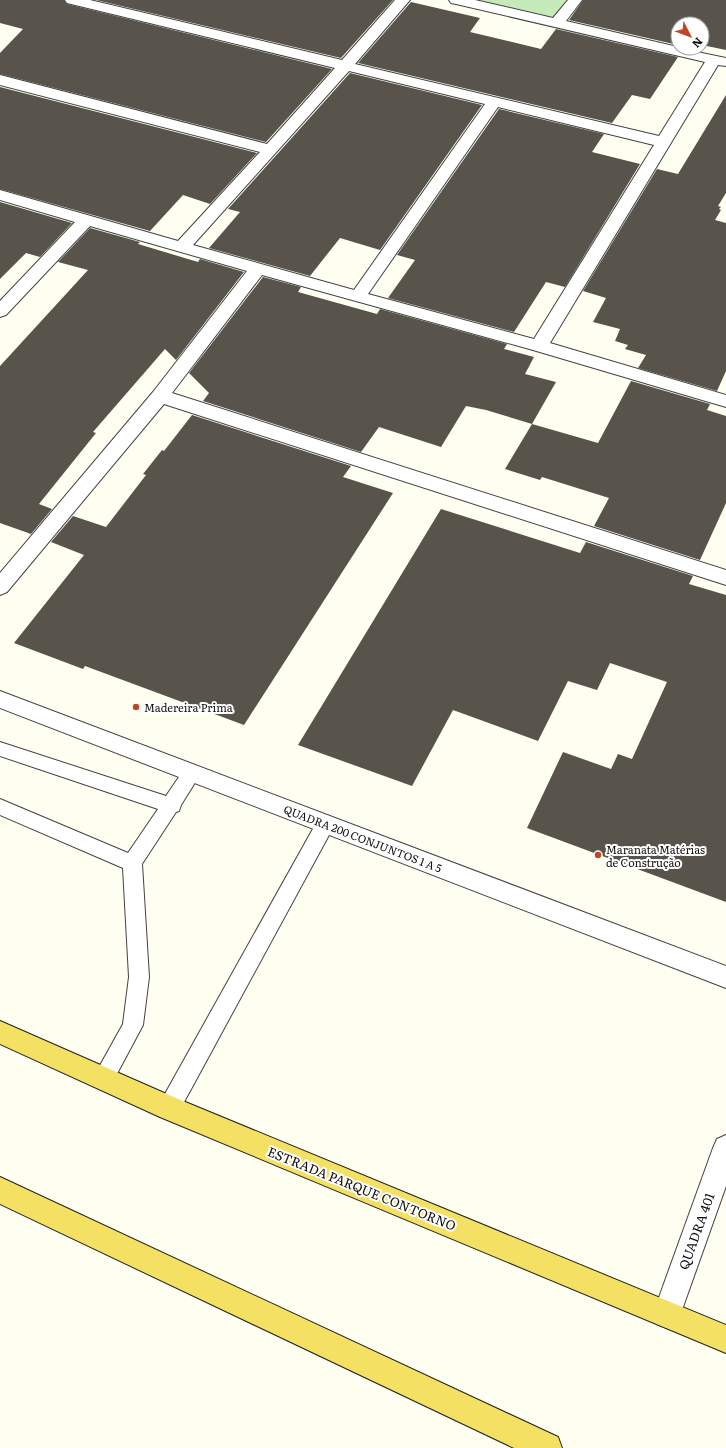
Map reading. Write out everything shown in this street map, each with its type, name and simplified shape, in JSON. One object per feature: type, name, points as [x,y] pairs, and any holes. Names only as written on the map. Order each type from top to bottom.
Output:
[{"type":"highway","name":"ESTRADA PARQUE CONTORNO","points":[[0,1032],[169,1108],[726,1339]]},
{"type":"highway","points":[[0,1190],[547,1448]]},
{"type":"street","points":[[72,0],[662,142]]},
{"type":"street","points":[[183,246],[271,150],[403,0]]},
{"type":"street","points":[[456,0],[719,61],[662,142],[539,346]]},
{"type":"street","points":[[557,23],[575,0]]},
{"type":"street","points":[[0,80],[271,150]]},
{"type":"street","points":[[358,296],[494,102]]},
{"type":"street","points":[[0,195],[183,246],[258,269],[539,346],[726,402]]},
{"type":"street","points":[[0,311],[87,220]]},
{"type":"street","points":[[0,588],[160,396],[258,269]]},
{"type":"street","points":[[160,396],[726,578]]},
{"type":"street","name":"QUADRA 200 CONJUNTOS 1 A 5","points":[[0,699],[726,977]]},
{"type":"street","name":"QUADRA 401","points":[[667,1314],[726,1148]]},
{"type":"lane","points":[[0,748],[172,806]]},
{"type":"lane","points":[[104,1078],[133,1025],[140,976],[132,863],[172,806],[192,773]]},
{"type":"lane","points":[[0,807],[132,863]]},
{"type":"lane","points":[[169,1108],[326,824]]},
{"type":"green space","points":[[476,0],[567,0],[553,17]]},
{"type":"building","points":[[0,0],[64,0],[67,4],[332,69],[266,142],[0,74],[0,53],[23,29],[0,23]]},
{"type":"building","points":[[96,0],[393,0],[341,58]]},
{"type":"building","points":[[583,0],[726,0],[726,50],[710,47],[710,16],[670,16],[670,43],[569,20]]},
{"type":"building","points":[[411,2],[480,18],[470,32],[541,49],[556,29],[678,57],[650,99],[632,95],[612,123],[358,63]]},
{"type":"building","points":[[350,73],[482,105],[380,250],[340,238],[310,276],[209,248],[240,212],[228,209]]},
{"type":"building","points":[[0,87],[257,153],[210,204],[183,195],[150,231],[0,189]]},
{"type":"building","points":[[726,95],[726,193],[718,206],[721,207],[719,209],[721,210],[715,220],[726,223],[726,371],[717,391],[638,368],[646,355],[625,349],[628,345],[615,341],[620,329],[593,322],[606,298],[583,291],[657,169],[678,174]]},
{"type":"building","points":[[499,109],[604,134],[592,152],[640,164],[565,287],[546,282],[514,332],[388,298],[415,260],[397,255]]},
{"type":"building","points":[[0,202],[72,223],[40,257],[26,253],[0,279]]},
{"type":"building","points":[[90,228],[140,242],[138,244],[198,262],[200,259],[244,272],[176,360],[165,349],[93,432],[96,433],[39,504],[52,509],[31,534],[0,523],[0,366],[88,270],[58,262]]},
{"type":"building","points":[[263,277],[301,287],[298,292],[377,314],[380,309],[507,344],[504,349],[534,357],[525,374],[556,382],[532,424],[486,410],[466,406],[441,447],[379,427],[361,452],[203,401],[209,393],[189,373]]},
{"type":"building","points":[[631,381],[710,404],[707,410],[726,416],[726,503],[700,560],[594,526],[609,498],[542,477],[540,480],[505,469],[532,424],[598,443]]},
{"type":"building","points":[[192,415],[351,466],[343,477],[393,493],[244,725],[85,666],[83,669],[14,643],[84,555],[51,542],[73,516],[106,527],[146,475],[143,474],[162,450],[164,451]]},
{"type":"building","points":[[441,509],[580,553],[586,542],[693,576],[689,584],[726,595],[726,902],[527,828],[563,752],[611,769],[618,754],[632,759],[667,682],[610,663],[597,690],[568,681],[538,741],[453,710],[412,786],[298,745]]},
{"type":"place","name":"Madereira Prima","points":[[136,707]]},
{"type":"place","name":"Maranata Matérias de Construção","points":[[598,855]]}]
